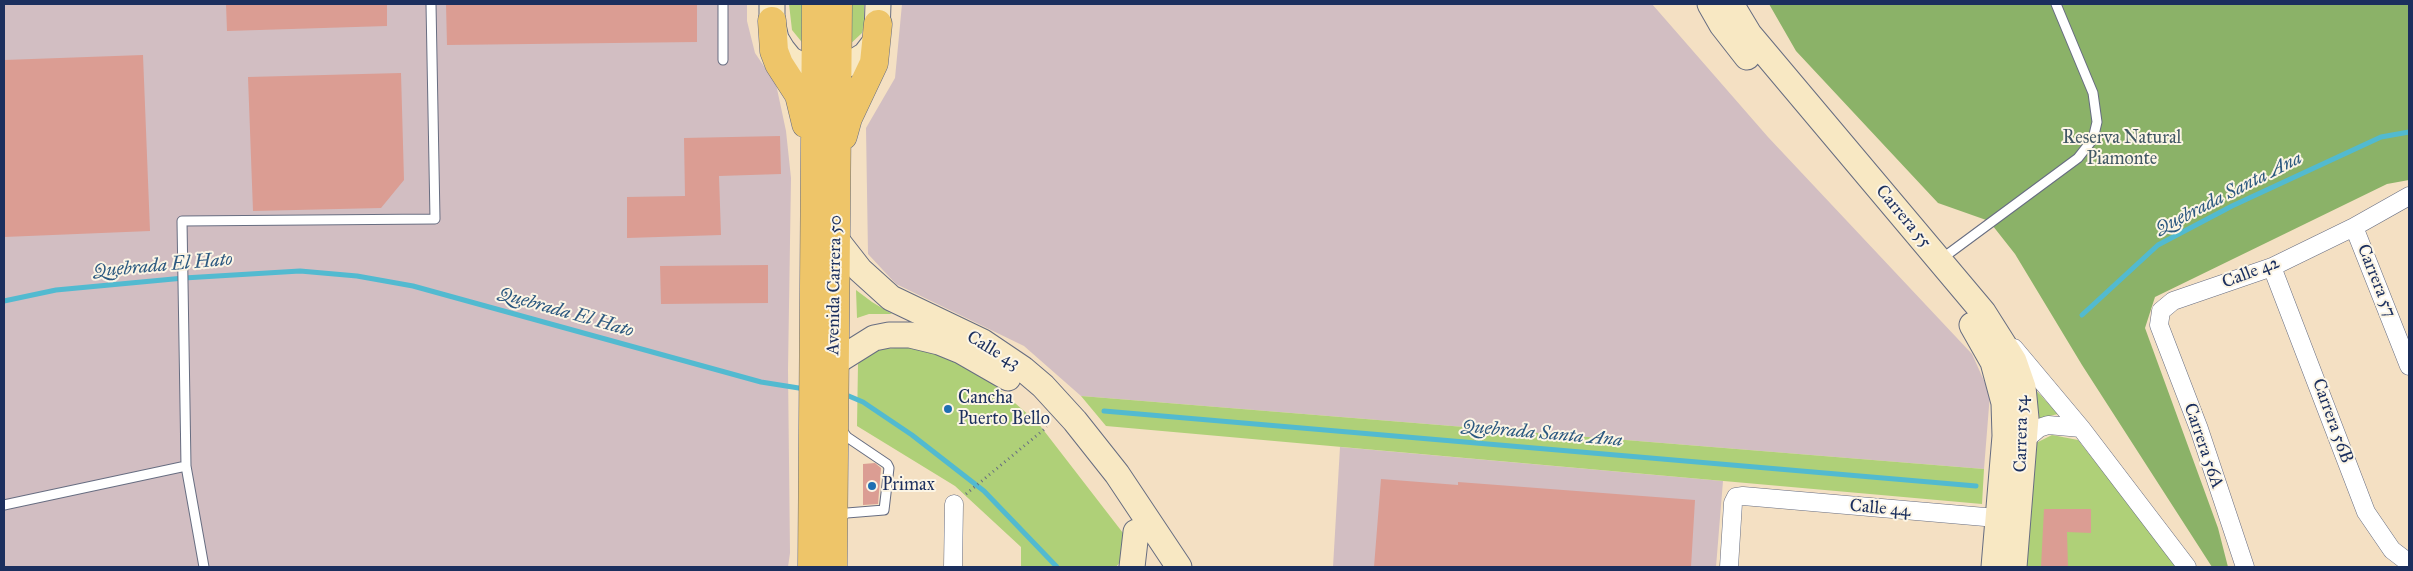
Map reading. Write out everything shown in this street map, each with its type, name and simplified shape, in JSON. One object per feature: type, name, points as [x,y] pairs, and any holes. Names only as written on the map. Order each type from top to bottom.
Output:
[{"type":"main road","name":"Avenida Carrera 50","points":[[816,4],[826,67],[827,369]]},
{"type":"main road","name":"Avenida Carrera 50","points":[[826,67],[838,4]]},
{"type":"main road","points":[[1695,4],[1726,14]]},
{"type":"main road","name":"Carrera 55","points":[[1710,4],[1726,14],[1749,34],[1940,260],[1981,322]]},
{"type":"main road","points":[[772,12],[776,39],[790,59],[801,65],[826,67],[852,63],[865,55],[875,42],[878,14]]},
{"type":"main road","points":[[772,12],[774,51],[802,104],[825,175]]},
{"type":"main road","points":[[825,175],[848,118],[874,63],[878,14]]},
{"type":"main road","name":"Carrera 55","points":[[1726,14],[1981,322]]},
{"type":"main road","name":"Avenida Carrera 50","points":[[812,567],[835,238],[825,175]]},
{"type":"main road","name":"Calle 43","points":[[835,238],[860,270],[891,298],[983,342],[1023,369],[1042,386],[1075,421],[1117,474],[1179,567]]},
{"type":"main road","name":"Carrera 54","points":[[1981,322],[2019,373],[2025,401],[2025,440],[2008,519],[1994,567]]},
{"type":"main road","name":"Carrera 54","points":[[1981,322],[2004,403],[2008,519],[2014,567]]},
{"type":"main road","name":"Calle 43","points":[[827,369],[874,338],[910,334],[939,342],[983,362],[1022,389],[1054,420],[1084,458],[1160,567]]},
{"type":"main road","name":"Avenida Carrera 50","points":[[823,420],[833,521],[833,567]]},
{"type":"main road","points":[[1132,567],[1136,532]]},
{"type":"street","name":"Carrera 57","points":[[2409,196],[2354,227],[2409,366]]},
{"type":"street","name":"Calle 42","points":[[2159,326],[2160,311],[2174,301],[2272,267],[2354,227]]},
{"type":"street","name":"Carrera 56B","points":[[2272,267],[2320,387],[2366,512],[2392,550],[2409,564]]},
{"type":"street","name":"Carrera 55","points":[[1981,322],[2081,428],[2187,567]]},
{"type":"street","name":"Carrera 56A","points":[[2159,326],[2198,429],[2244,567]]},
{"type":"street","points":[[2025,440],[2039,428],[2048,425],[2081,428]]},
{"type":"street","name":"Calle 44","points":[[1729,567],[1733,503],[1736,498],[1743,496],[2008,519]]},
{"type":"street","points":[[953,567],[959,500]]},
{"type":"lane","points":[[204,567],[186,466],[182,220],[435,219],[432,4]]},
{"type":"lane","points":[[723,4],[723,60]]},
{"type":"lane","points":[[1940,260],[2078,158],[2093,139],[2097,122],[2093,93],[2056,4]]},
{"type":"lane","points":[[823,420],[887,464],[889,468],[884,510],[847,513],[833,521]]},
{"type":"lane","points":[[4,505],[186,466]]},
{"type":"path","points":[[959,500],[1047,426]]},
{"type":"shaded area","points":[[4,4],[747,4],[747,21],[755,53],[776,84],[786,131],[791,178],[788,370],[790,553],[788,567],[4,567]]},
{"type":"shaded area","points":[[902,4],[1652,4],[1768,137],[1972,354],[1990,394],[1984,469],[1081,396],[1024,346],[896,284],[868,254],[866,128],[895,78]]},
{"type":"shaded area","points":[[1340,447],[1723,481],[1716,567],[1333,567]]},
{"type":"green space","points":[[789,4],[805,4],[805,46],[792,30]]},
{"type":"green space","points":[[848,4],[864,4],[864,26],[862,33],[847,47]]},
{"type":"green space","name":"Reserva Natural Piamonte","points":[[1769,4],[2409,4],[2409,180],[2387,184],[2155,297],[2145,328],[2218,528],[2228,567],[2212,567],[2082,365],[2015,254],[1989,221],[1938,203],[1796,51]]},
{"type":"green space","points":[[856,290],[892,314],[869,314],[857,318]]},
{"type":"green space","points":[[909,347],[946,356],[979,372],[1038,423],[1123,533],[1121,561],[1116,567],[1021,567],[1021,547],[955,486],[857,426],[858,364],[866,355],[881,349]]},
{"type":"green space","points":[[2032,386],[2058,414],[2036,419]]},
{"type":"green space","points":[[1081,396],[1984,469],[1982,504],[1106,426]]},
{"type":"green space","points":[[2052,435],[2078,440],[2178,567],[2022,567],[2034,444]]},
{"type":"building","points":[[226,4],[387,4],[387,26],[227,31]]},
{"type":"building","points":[[446,4],[697,4],[697,42],[447,45]]},
{"type":"building","points":[[143,55],[150,231],[4,237],[4,60]]},
{"type":"building","points":[[401,73],[404,180],[381,208],[253,211],[248,77]]},
{"type":"building","points":[[780,136],[781,174],[719,176],[721,235],[627,238],[627,197],[685,196],[684,138]]},
{"type":"building","points":[[768,265],[768,303],[661,304],[660,266]]},
{"type":"building","name":"Primax","points":[[875,463],[881,468],[878,504],[863,505],[863,464]]},
{"type":"building","points":[[1381,479],[1458,485],[1458,482],[1695,500],[1691,567],[1374,567]]},
{"type":"building","points":[[2044,509],[2091,509],[2091,533],[2067,532],[2068,567],[2041,567]]},
{"type":"waterway","name":"Quebrada Santa Ana","points":[[2082,315],[2158,245],[2232,206],[2381,137],[2409,132]]},
{"type":"waterway","name":"Quebrada El Hato","points":[[4,301],[56,290],[184,278],[300,271],[357,276],[413,286],[761,382],[805,389]]},
{"type":"waterway","name":"Quebrada El Hato","points":[[844,394],[863,402],[912,435],[984,491],[1057,567]]},
{"type":"waterway","name":"Quebrada Santa Ana","points":[[1104,411],[1976,486]]},
{"type":"place","name":"Cancha Puerto Bello","points":[[948,409]]},
{"type":"place","name":"Primax","points":[[872,486]]}]
